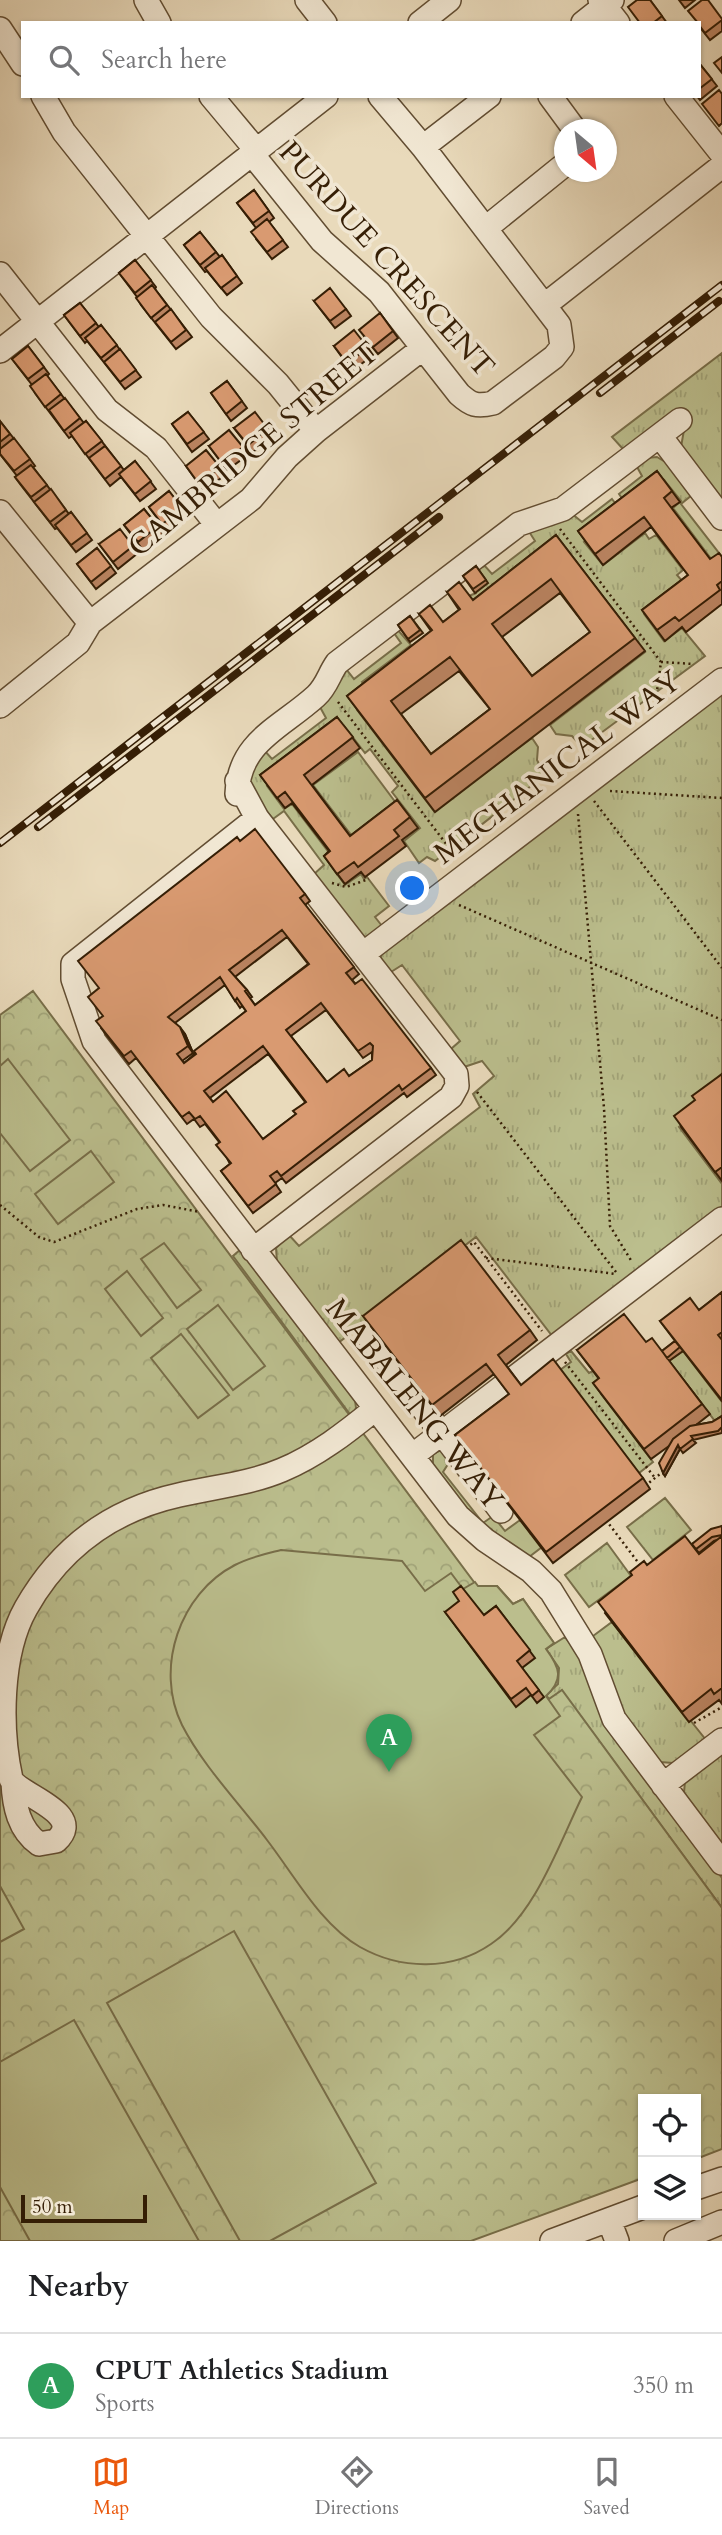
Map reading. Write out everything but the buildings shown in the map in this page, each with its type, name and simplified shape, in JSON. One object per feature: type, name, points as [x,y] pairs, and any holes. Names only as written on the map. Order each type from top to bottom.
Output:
[{"type":"street","points":[[146,0],[158,21]]},
{"type":"street","points":[[307,0],[323,21]]},
{"type":"street","points":[[423,21],[449,0]]},
{"type":"street","points":[[586,21],[609,7]]},
{"type":"street","points":[[0,29],[21,61]]},
{"type":"street","points":[[44,98],[64,132],[211,317],[278,384],[316,431]]},
{"type":"street","name":"PURDUE CRESCENT","points":[[213,98],[322,241],[379,292],[470,404],[481,406],[493,403],[554,358],[562,347],[559,325],[423,147],[382,98]]},
{"type":"street","points":[[0,351],[323,98]]},
{"type":"street","points":[[423,147],[486,98]]},
{"type":"street","points":[[551,98],[567,119]]},
{"type":"street","points":[[678,98],[722,154]]},
{"type":"street","points":[[545,304],[722,166]]},
{"type":"street","points":[[486,228],[554,174]]},
{"type":"street","points":[[0,274],[107,410],[156,449],[217,525]]},
{"type":"street","name":"CAMBRIDGE STREET","points":[[0,706],[78,643],[90,623],[251,499],[287,457],[316,431],[423,348]]},
{"type":"street","points":[[253,1250],[451,1097],[457,1086],[456,1074],[363,954],[250,823],[237,781],[242,762],[254,746],[326,685],[337,663],[519,524],[563,509],[680,420]]},
{"type":"street","points":[[660,436],[722,518]]},
{"type":"street","points":[[0,512],[90,623]]},
{"type":"street","name":"MECHANICAL WAY","points":[[363,954],[722,680]]},
{"type":"street","name":"MABALENG WAY","points":[[250,823],[79,959],[72,971],[94,1041],[458,1516],[485,1540],[531,1571],[551,1591],[590,1654],[614,1719],[722,1863]]},
{"type":"street","points":[[412,1456],[555,1348],[623,1282],[680,1257],[722,1219]]},
{"type":"street","points":[[368,1336],[501,1511]]},
{"type":"street","points":[[13,1782],[5,1760],[1,1711],[3,1673],[12,1637],[40,1587],[69,1551],[100,1526],[127,1511],[177,1495],[235,1485],[283,1470],[320,1450],[375,1409]]},
{"type":"street","points":[[663,1785],[722,1740]]},
{"type":"street","points":[[701,2186],[722,2179]]},
{"type":"street","points":[[556,2240],[613,2231],[638,2211]]},
{"type":"street","points":[[691,2238],[722,2222]]},
{"type":"path","points":[[549,513],[661,662],[657,691]]},
{"type":"path","points":[[661,662],[694,664]]},
{"type":"path","points":[[326,685],[450,849]]},
{"type":"path","points":[[606,790],[722,798]]},
{"type":"path","points":[[588,793],[722,968]]},
{"type":"path","points":[[578,803],[604,1108],[610,1226],[632,1263],[623,1282]]},
{"type":"path","points":[[445,892],[457,905],[722,1020]]},
{"type":"path","points":[[457,1086],[478,1092],[623,1282]]},
{"type":"path","points":[[0,1205],[39,1237],[54,1242],[136,1209],[163,1205],[202,1212]]},
{"type":"path","points":[[464,1250],[474,1242],[654,1478]]},
{"type":"path","points":[[486,1258],[623,1282]]},
{"type":"path","points":[[636,1493],[664,1471],[668,1462]]},
{"type":"path","points":[[604,1517],[646,1572]]},
{"type":"path","points":[[694,1724],[722,1707]]},
{"type":"green space","points":[[722,353],[722,501],[681,447],[684,430],[623,449],[612,437]]},
{"type":"green space","points":[[657,457],[667,463],[692,495],[681,504],[722,557],[718,568],[673,508],[681,501],[664,480],[628,507],[619,494],[642,476],[636,465],[646,458]]},
{"type":"green space","points":[[612,499],[622,512],[584,542],[603,565],[645,533],[649,539],[656,535],[683,570],[677,575],[684,583],[644,614],[664,641],[682,628],[705,656],[582,747],[572,736],[556,734],[550,725],[645,652],[566,549],[483,613],[469,596],[476,593],[477,568],[485,566],[492,574],[535,541],[528,530],[553,525],[571,513],[582,522]]},
{"type":"green space","points":[[397,629],[411,645],[362,682],[372,697],[357,710],[434,811],[532,738],[538,747],[537,760],[545,775],[435,861],[427,857],[419,863],[404,841],[420,828],[392,792],[398,786],[370,749],[365,753],[344,726],[267,786],[284,809],[292,804],[336,862],[331,866],[345,885],[361,874],[364,879],[367,877],[389,906],[375,917],[382,926],[368,938],[362,936],[314,874],[324,865],[284,811],[273,819],[253,793],[249,778],[256,760],[264,750],[272,759],[326,718],[320,707],[346,669],[354,679],[401,643],[394,633]]},
{"type":"green space","points":[[722,691],[722,1088],[679,1127],[722,1184],[722,1206],[553,1337],[476,1237],[338,1343],[277,1262],[276,1248],[289,1235],[299,1246],[480,1107],[473,1094],[494,1076],[482,1061],[464,1067],[451,1049],[460,1041],[402,965],[391,972],[380,960],[382,952]]},
{"type":"green space","points":[[358,752],[396,803],[352,836],[313,785]]},
{"type":"green space","points":[[33,991],[477,1586],[497,1586],[513,1604],[523,1599],[554,1643],[546,1649],[558,1673],[555,1684],[546,1696],[549,1699],[562,1690],[722,1908],[722,2149],[701,2157],[701,2094],[638,2094],[638,2180],[471,2241],[0,2241],[0,1015]]},
{"type":"green space","points":[[8,1059],[70,1140],[30,1171],[0,1133],[0,1066]]},
{"type":"green space","points":[[91,1151],[114,1182],[58,1224],[35,1194]]},
{"type":"green space","points":[[164,1243],[201,1290],[177,1308],[141,1259]]},
{"type":"green space","points":[[241,1249],[355,1400],[356,1408],[352,1417],[233,1256]]},
{"type":"green space","points":[[127,1271],[163,1318],[141,1336],[105,1289]]},
{"type":"green space","points":[[218,1305],[265,1366],[233,1390],[187,1329]]},
{"type":"green space","points":[[181,1334],[229,1395],[198,1418],[151,1358]]},
{"type":"green space","points":[[571,1351],[589,1373],[593,1371],[607,1389],[601,1394],[653,1462],[639,1473],[560,1370],[571,1362],[566,1354]]},
{"type":"green space","points":[[683,1351],[722,1402],[722,1422],[718,1425],[669,1361]]},
{"type":"green space","points":[[441,1450],[450,1461],[443,1472],[483,1523],[493,1516],[505,1531],[520,1520],[542,1547],[529,1557],[472,1516],[433,1468],[433,1454]]},
{"type":"green space","points":[[665,1498],[691,1530],[653,1560],[627,1527]]},
{"type":"green space","points":[[607,1543],[631,1576],[589,1607],[565,1575]]},
{"type":"green space","points":[[281,1550],[402,1561],[425,1591],[451,1573],[463,1589],[475,1582],[478,1586],[497,1586],[513,1604],[523,1599],[554,1643],[546,1649],[557,1668],[558,1679],[546,1696],[560,1716],[534,1735],[582,1797],[555,1857],[521,1915],[507,1931],[476,1953],[443,1963],[409,1963],[376,1955],[346,1938],[309,1898],[211,1770],[182,1725],[174,1703],[172,1657],[177,1634],[187,1613],[200,1594],[216,1578],[235,1565]]},
{"type":"green space","points":[[612,1622],[706,1740],[673,1763],[660,1762],[625,1719],[593,1636]]},
{"type":"green space","points":[[565,1637],[580,1655],[608,1728],[722,1878],[722,1908],[562,1691],[549,1699],[546,1695],[558,1684],[559,1668],[546,1649]]},
{"type":"green space","points":[[722,1751],[722,1844],[684,1793],[685,1781]]},
{"type":"green space","points":[[0,1886],[24,1929],[0,1942]]},
{"type":"green space","points":[[234,1931],[376,2183],[270,2241],[240,2241],[107,2003]]},
{"type":"green space","points":[[74,2020],[199,2241],[30,2241],[0,2187],[0,2062]]},
{"type":"railway","points":[[0,843],[722,285]]},
{"type":"railway","points":[[600,393],[719,301]]},
{"type":"railway","points":[[38,827],[439,517]]},
{"type":"place","name":"CPUT Athletics Stadium","points":[[389,1772]]}]
